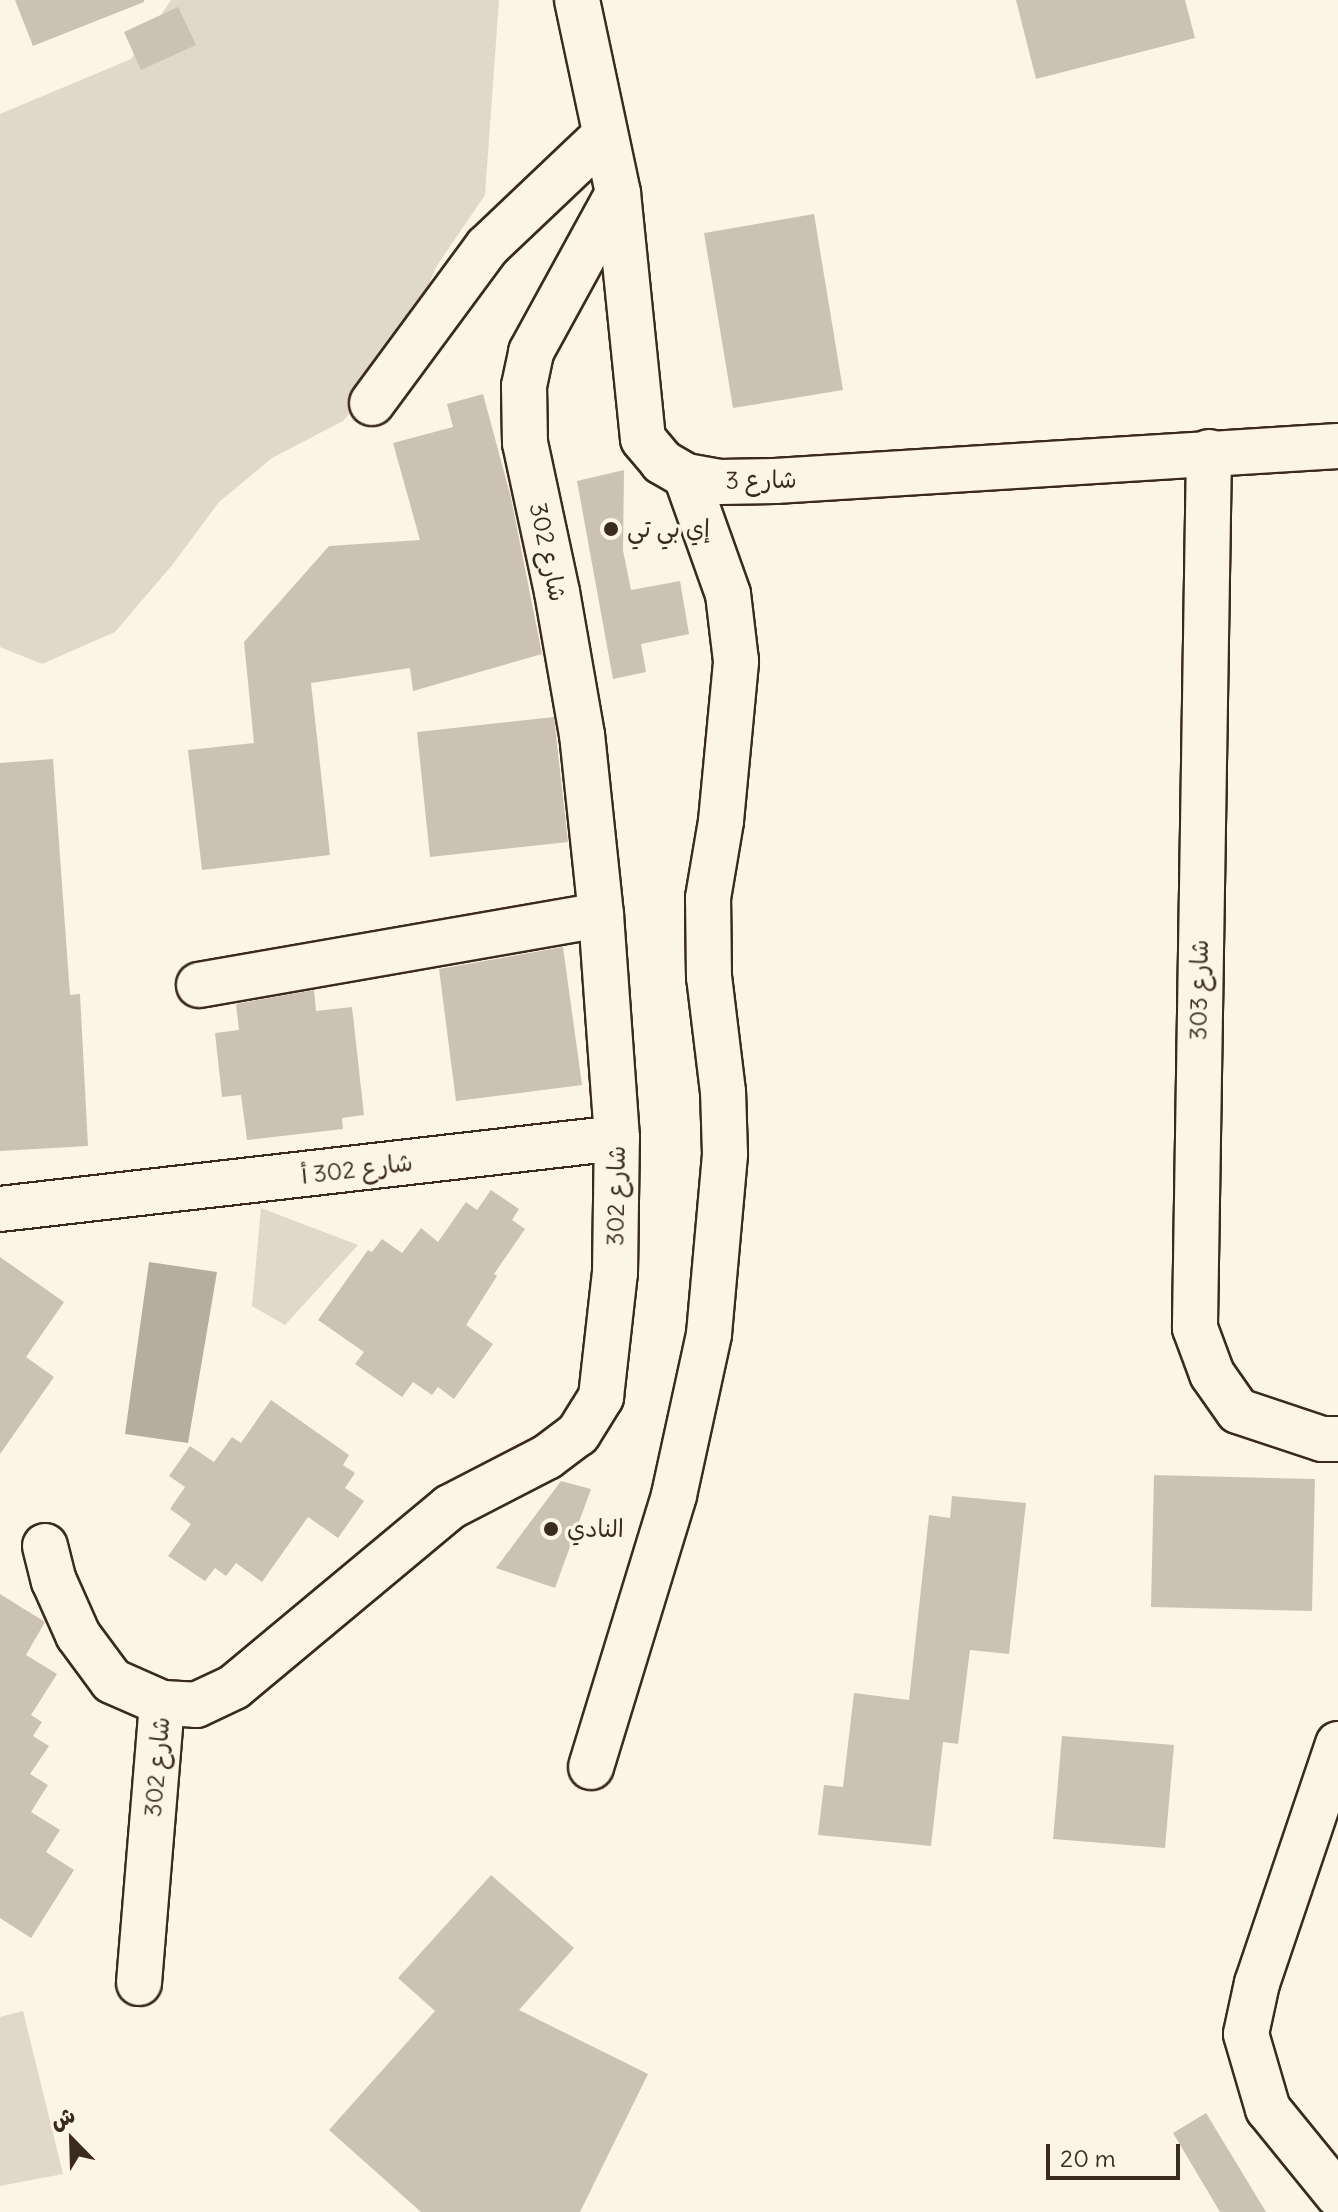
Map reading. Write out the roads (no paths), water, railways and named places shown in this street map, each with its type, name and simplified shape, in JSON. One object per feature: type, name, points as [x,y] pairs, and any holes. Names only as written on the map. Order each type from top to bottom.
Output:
[{"type":"street","name":"شارع 3","points":[[577,0],[618,193],[643,439],[662,462],[686,476],[719,482],[775,481],[1338,446]]},
{"type":"street","points":[[372,403],[487,247],[604,136]]},
{"type":"street","name":"شارع 302","points":[[139,1983],[162,1703],[196,1705],[234,1687],[450,1507],[547,1457],[578,1434],[601,1397],[615,1273],[617,1138],[601,915],[582,735],[557,592],[525,443],[524,386],[531,352],[618,193]]},
{"type":"street","name":"شارع 303","points":[[1209,452],[1195,1328],[1212,1374],[1238,1411],[1322,1439],[1338,1439]]},
{"type":"street","points":[[591,1767],[674,1495],[709,1334],[725,1154],[723,1092],[709,977],[708,898],[721,821],[736,661],[728,594],[686,476]]},
{"type":"street","points":[[199,985],[601,915]]},
{"type":"street","name":"شارع 302 أ","points":[[0,1209],[617,1138]]},
{"type":"street","points":[[45,1546],[54,1581],[78,1635],[112,1681],[162,1703]]},
{"type":"street","points":[[1338,1744],[1257,1983],[1246,2034],[1268,2109],[1338,2195]]},
{"type":"place","name":"إي بي تي","points":[[611,529]]},
{"type":"place","name":"النادي","points":[[551,1529]]}]
